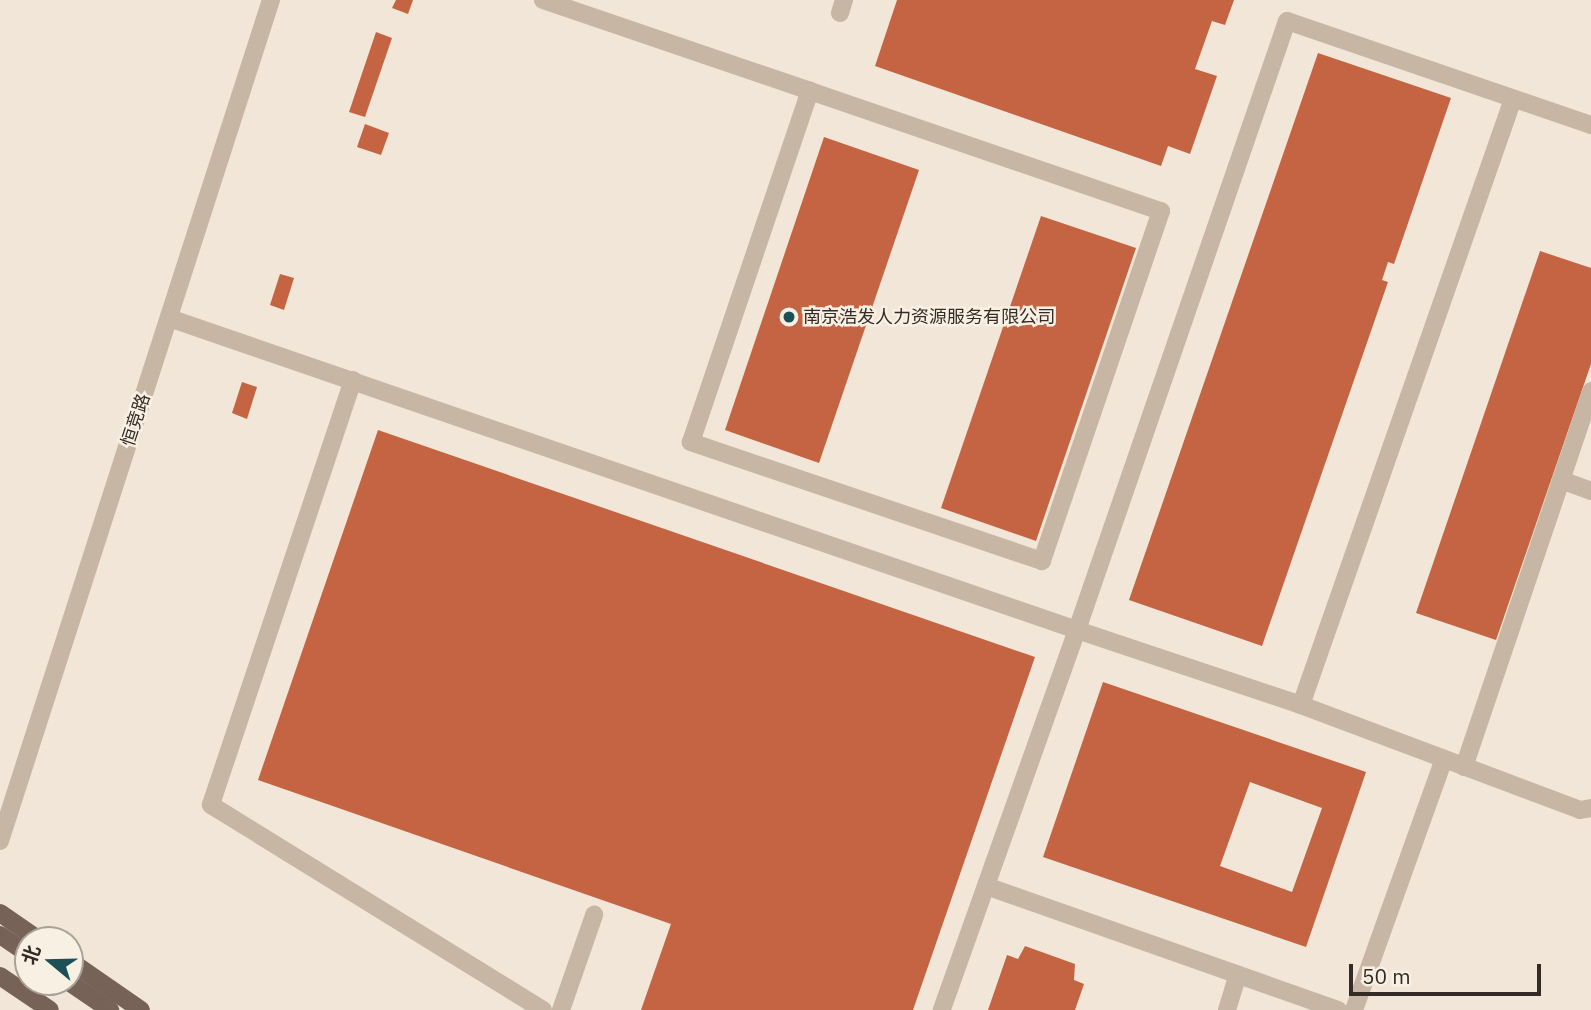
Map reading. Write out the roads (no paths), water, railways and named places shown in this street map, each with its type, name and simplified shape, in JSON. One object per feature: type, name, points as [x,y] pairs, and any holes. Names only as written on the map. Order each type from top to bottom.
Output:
[{"type":"main road","points":[[0,914],[18,926]]},
{"type":"main road","points":[[84,971],[141,1010]]},
{"type":"main road","points":[[0,976],[50,1010]]},
{"type":"main road","points":[[84,992],[110,1010]]},
{"type":"street","name":"恒竞路","points":[[0,841],[271,0]]},
{"type":"street","points":[[543,0],[810,91],[1161,211],[1042,561],[691,442],[810,91]]},
{"type":"street","points":[[942,1010],[989,887],[1287,21],[1591,125]]},
{"type":"street","points":[[1301,705],[1513,99]]},
{"type":"street","points":[[169,318],[1301,705],[1580,810],[1591,808]]},
{"type":"street","points":[[353,380],[211,805],[543,1010]]},
{"type":"street","points":[[1464,767],[1591,391]]},
{"type":"street","points":[[1561,480],[1591,491]]},
{"type":"street","points":[[1354,1010],[1444,759]]},
{"type":"street","points":[[989,887],[1338,1010]]},
{"type":"street","points":[[561,1010],[594,915]]},
{"type":"street","points":[[1227,1010],[1238,975]]},
{"type":"place","name":"南京浩发人力资源服务有限公司","points":[[789,317]]}]
